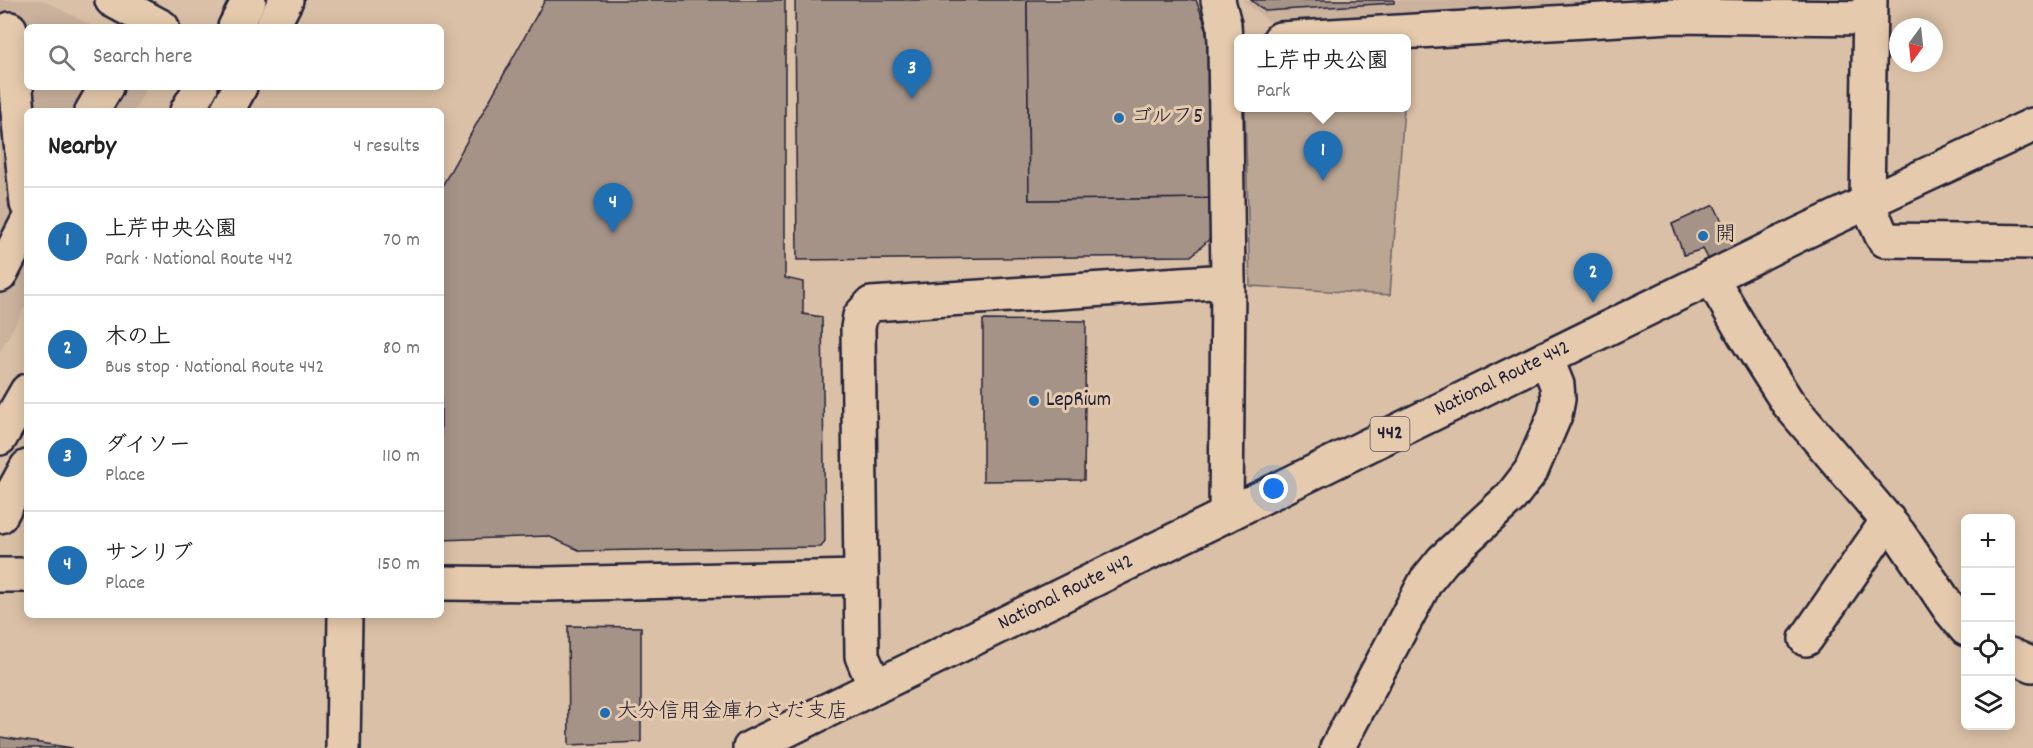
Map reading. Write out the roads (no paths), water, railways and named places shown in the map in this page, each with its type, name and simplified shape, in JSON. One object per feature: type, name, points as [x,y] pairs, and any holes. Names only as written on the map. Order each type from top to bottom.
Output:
[{"type":"main road","points":[[112,0],[156,24]]},
{"type":"main road","points":[[237,24],[249,0]]},
{"type":"main road","points":[[274,24],[286,0]]},
{"type":"main road","points":[[1218,0],[1224,24],[1232,41],[1226,515]]},
{"type":"main road","points":[[1365,34],[1671,16],[1869,9],[1867,202],[1882,236],[1886,240],[2033,242]]},
{"type":"main road","points":[[12,32],[24,170]]},
{"type":"main road","points":[[94,108],[104,90]]},
{"type":"main road","points":[[189,108],[199,90]]},
{"type":"main road","points":[[229,108],[238,90]]},
{"type":"main road","name":"National Route 442","points":[[757,746],[1712,277],[1867,202],[2030,128]]},
{"type":"main road","points":[[9,262],[24,230]]},
{"type":"main road","points":[[1712,277],[1755,352],[1788,402],[1888,520],[1961,624]]},
{"type":"main road","points":[[875,687],[862,656],[858,328],[860,316],[871,304],[1228,282]]},
{"type":"main road","points":[[1341,747],[1426,581],[1450,553],[1511,497],[1532,471],[1555,415],[1558,399],[1557,385],[1546,358]]},
{"type":"main road","points":[[0,438],[24,396]]},
{"type":"main road","points":[[0,516],[24,472]]},
{"type":"main road","points":[[1806,639],[1888,520]]},
{"type":"main road","points":[[0,575],[24,575]]},
{"type":"main road","points":[[444,583],[545,584],[861,577]]},
{"type":"main road","points":[[343,748],[345,618]]},
{"type":"main road","points":[[2015,657],[2033,665]]},
{"type":"place","name":"ダイソー","points":[[912,99]]},
{"type":"place","name":"ゴルフ5","points":[[1119,118]]},
{"type":"place","name":"上芹中央公園","points":[[1323,181]]},
{"type":"place","name":"サンリブ","points":[[613,233]]},
{"type":"place","name":"開","points":[[1703,236]]},
{"type":"place","name":"木の上","points":[[1593,303]]},
{"type":"place","name":"LepRium","points":[[1034,401]]},
{"type":"place","name":"大分信用金庫わさだ支店","points":[[605,713]]}]
